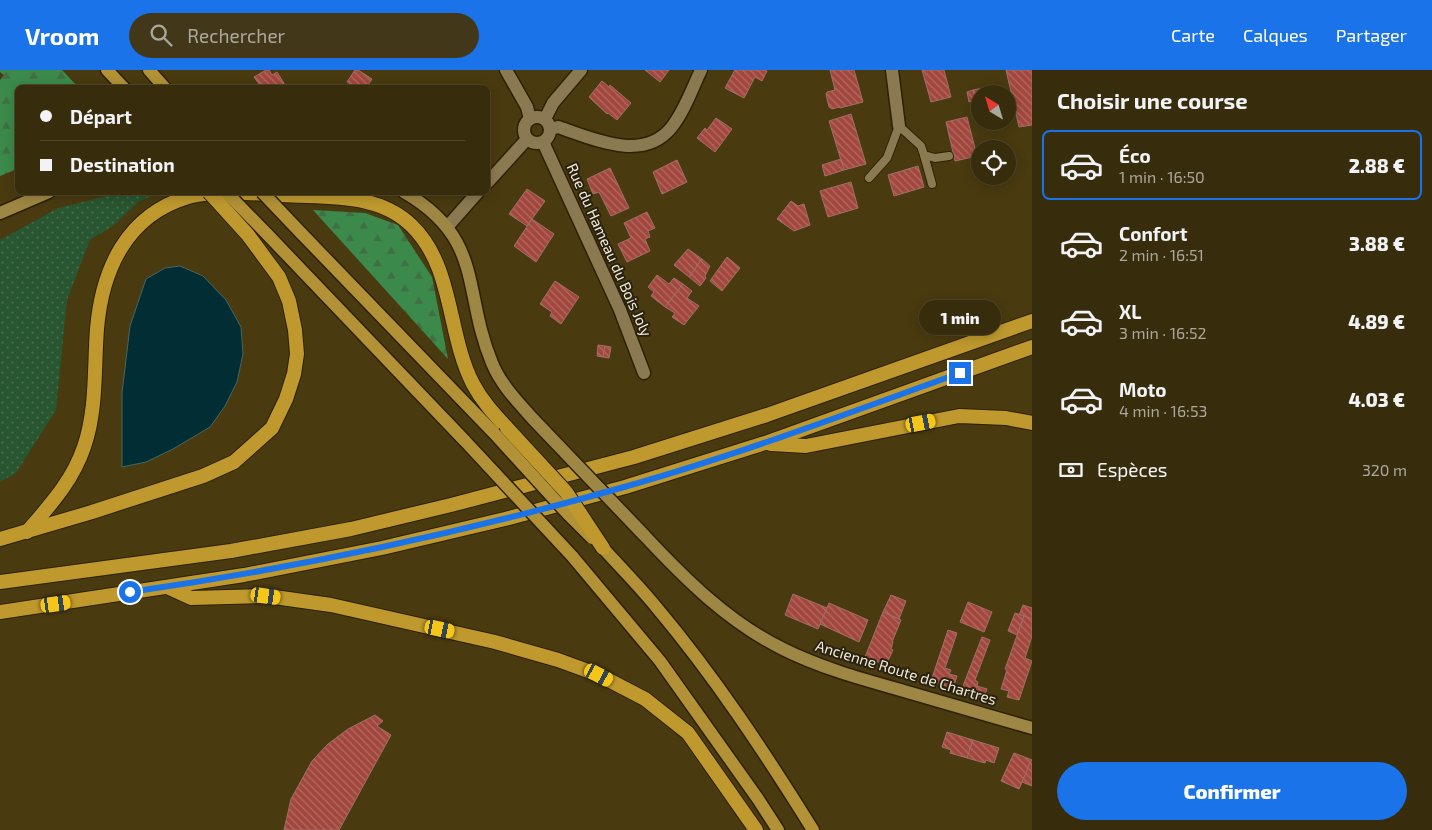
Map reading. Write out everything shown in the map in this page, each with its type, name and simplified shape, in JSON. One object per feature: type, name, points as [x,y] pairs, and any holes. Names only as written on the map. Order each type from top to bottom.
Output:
[{"type":"highway","points":[[27,532],[61,492],[76,467],[84,447],[93,400],[100,306],[104,283],[111,266],[127,239],[148,218],[162,208],[191,196],[203,195]]},
{"type":"highway","points":[[0,539],[203,476],[234,462],[272,428],[286,399],[294,374],[297,354],[295,330],[289,300],[279,277],[248,235],[212,195]]},
{"type":"highway","points":[[293,195],[341,198],[379,205],[394,212],[421,235],[431,250],[439,271],[461,354],[473,384],[500,431],[566,492],[603,548]]},
{"type":"highway","points":[[0,582],[231,551],[351,529],[450,505],[653,451],[767,415],[1032,321]]},
{"type":"highway","points":[[0,612],[244,575],[382,548],[505,519],[625,487],[765,443],[1032,347]]},
{"type":"highway","points":[[765,443],[806,446],[959,416],[1006,418],[1032,423]]},
{"type":"highway","points":[[167,587],[191,598],[266,596],[331,605],[495,642],[558,660],[599,675],[645,699],[688,734],[756,830]]},
{"type":"main road","points":[[107,70],[121,85]]},
{"type":"main road","points":[[149,70],[162,85]]},
{"type":"main road","points":[[0,213],[42,195]]},
{"type":"main road","points":[[229,195],[572,556],[660,661],[778,830]]},
{"type":"main road","points":[[265,195],[500,431]]},
{"type":"main road","name":"Ancienne Route de Chartres","points":[[408,195],[434,213],[448,226],[463,254],[469,272],[485,343],[493,365],[507,389],[678,572],[704,596],[740,623],[782,649],[827,669],[1032,728]]},
{"type":"main road","points":[[603,548],[657,608],[708,673],[763,750],[813,830]]},
{"type":"street","points":[[506,70],[526,107],[530,119]]},
{"type":"street","points":[[581,70],[553,103],[547,124],[549,136],[544,142],[535,143],[527,139],[524,130],[526,122],[537,117],[547,124],[620,146],[632,147],[653,141],[670,130],[702,70]]},
{"type":"street","points":[[892,70],[899,126]]},
{"type":"street","points":[[490,180],[527,139]]},
{"type":"street","name":"Rue du Hameau du Bois Joly","points":[[544,142],[620,310],[644,373]]},
{"type":"street","points":[[448,226],[475,195]]},
{"type":"lane","points":[[870,178],[888,158],[899,126],[921,146],[932,184]]},
{"type":"lane","points":[[924,155],[935,158],[949,156]]},
{"type":"green space","points":[[0,70],[62,70],[76,85],[15,85],[15,170],[0,176],[0,80],[4,75]]},
{"type":"green space","points":[[154,195],[138,202],[114,225],[90,240],[67,300],[56,410],[16,473],[0,482],[0,240],[58,208],[107,196]]},
{"type":"green space","points":[[313,210],[365,213],[398,225],[432,277],[448,359]]},
{"type":"water","points":[[180,266],[203,276],[226,300],[241,327],[243,354],[237,382],[225,406],[210,427],[173,449],[146,462],[122,467],[122,393],[130,326],[146,279],[165,268]]},
{"type":"building","points":[[266,70],[269,70],[272,75],[277,72],[285,85],[262,85],[261,83],[259,84],[254,77]]},
{"type":"building","points":[[355,70],[372,79],[368,85],[352,85],[347,82]]},
{"type":"building","points":[[645,70],[669,70],[660,82]]},
{"type":"building","points":[[735,70],[767,71],[762,81],[755,77],[744,98],[725,88]]},
{"type":"building","points":[[830,70],[854,70],[863,102],[840,108],[832,109],[829,107],[826,94],[835,90]]},
{"type":"building","points":[[922,70],[944,70],[951,97],[931,102]]},
{"type":"building","points":[[1006,70],[1032,70],[1032,125],[1019,127],[1016,114],[1016,85],[1009,85]]},
{"type":"building","points":[[602,81],[609,87],[610,85],[631,103],[617,120],[607,114],[589,97]]},
{"type":"building","points":[[971,91],[971,101],[969,102],[967,92]]},
{"type":"building","points":[[851,114],[866,164],[844,170],[829,121]]},
{"type":"building","points":[[967,117],[973,140],[971,140],[971,157],[955,161],[946,122]]},
{"type":"building","points":[[716,118],[732,129],[715,152],[697,138],[705,128],[707,130]]},
{"type":"building","points":[[841,159],[844,170],[825,176],[822,165]]},
{"type":"building","points":[[677,160],[687,182],[662,194],[653,172]]},
{"type":"building","points":[[918,166],[924,187],[894,196],[888,175]]},
{"type":"building","points":[[610,168],[629,208],[611,216],[599,192],[593,194],[587,179]]},
{"type":"building","points":[[851,182],[858,208],[828,217],[820,191]]},
{"type":"building","points":[[527,189],[545,201],[527,226],[509,214]]},
{"type":"building","points":[[791,201],[798,206],[804,204],[810,225],[794,231],[777,219]]},
{"type":"building","points":[[647,212],[655,228],[648,231],[650,237],[645,239],[650,251],[627,262],[618,244],[631,238],[624,223]]},
{"type":"building","points":[[532,219],[554,234],[536,262],[514,246]]},
{"type":"building","points":[[688,249],[702,259],[689,277],[674,265]]},
{"type":"building","points":[[727,257],[740,268],[722,291],[710,281]]},
{"type":"building","points":[[702,259],[710,266],[705,276],[706,278],[700,286],[689,277]]},
{"type":"building","points":[[657,275],[669,284],[674,278],[683,284],[665,307],[651,296],[654,292],[648,287]]},
{"type":"building","points":[[555,281],[579,297],[561,324],[550,316],[552,312],[540,304]]},
{"type":"building","points":[[683,284],[692,291],[687,298],[699,306],[684,325],[672,317],[675,313],[665,307]]},
{"type":"building","points":[[598,345],[605,346],[603,357],[597,356]]},
{"type":"building","points":[[605,346],[611,347],[609,358],[603,357]]},
{"type":"building","points":[[793,594],[827,608],[818,629],[785,615]]},
{"type":"building","points":[[891,595],[906,601],[899,619],[883,612]]},
{"type":"building","points":[[968,602],[992,612],[984,632],[960,622]]},
{"type":"building","points":[[829,603],[868,620],[859,642],[820,624]]},
{"type":"building","points":[[1023,605],[1032,608],[1032,619],[1019,615]]},
{"type":"building","points":[[883,612],[901,620],[892,642],[891,649],[893,650],[886,665],[865,657]]},
{"type":"building","points":[[1015,613],[1024,616],[1017,635],[1008,631]]},
{"type":"building","points":[[1024,616],[1032,619],[1032,636],[1025,658],[1032,661],[1019,700],[1007,697],[1009,691],[1001,689],[1007,670],[1005,669]]},
{"type":"building","points":[[948,630],[957,633],[945,668],[951,670],[949,674],[957,676],[953,688],[931,681]]},
{"type":"building","points":[[982,637],[990,640],[975,680],[978,682],[977,686],[987,689],[983,699],[961,691]]},
{"type":"building","points":[[375,715],[383,721],[377,726],[391,735],[339,830],[284,830],[291,799],[312,761],[328,744],[348,729]]},
{"type":"building","points":[[947,732],[973,740],[967,758],[950,753],[951,750],[942,747]]},
{"type":"building","points":[[973,740],[999,748],[994,763],[986,760],[985,763],[967,758]]},
{"type":"building","points":[[1014,753],[1032,760],[1019,789],[1001,781]]},
{"type":"building","points":[[1030,763],[1032,764],[1032,786],[1022,782]]},
{"type":"route","points":[[130,592],[244,575],[382,548],[505,519],[625,487],[765,443],[960,373]]}]
